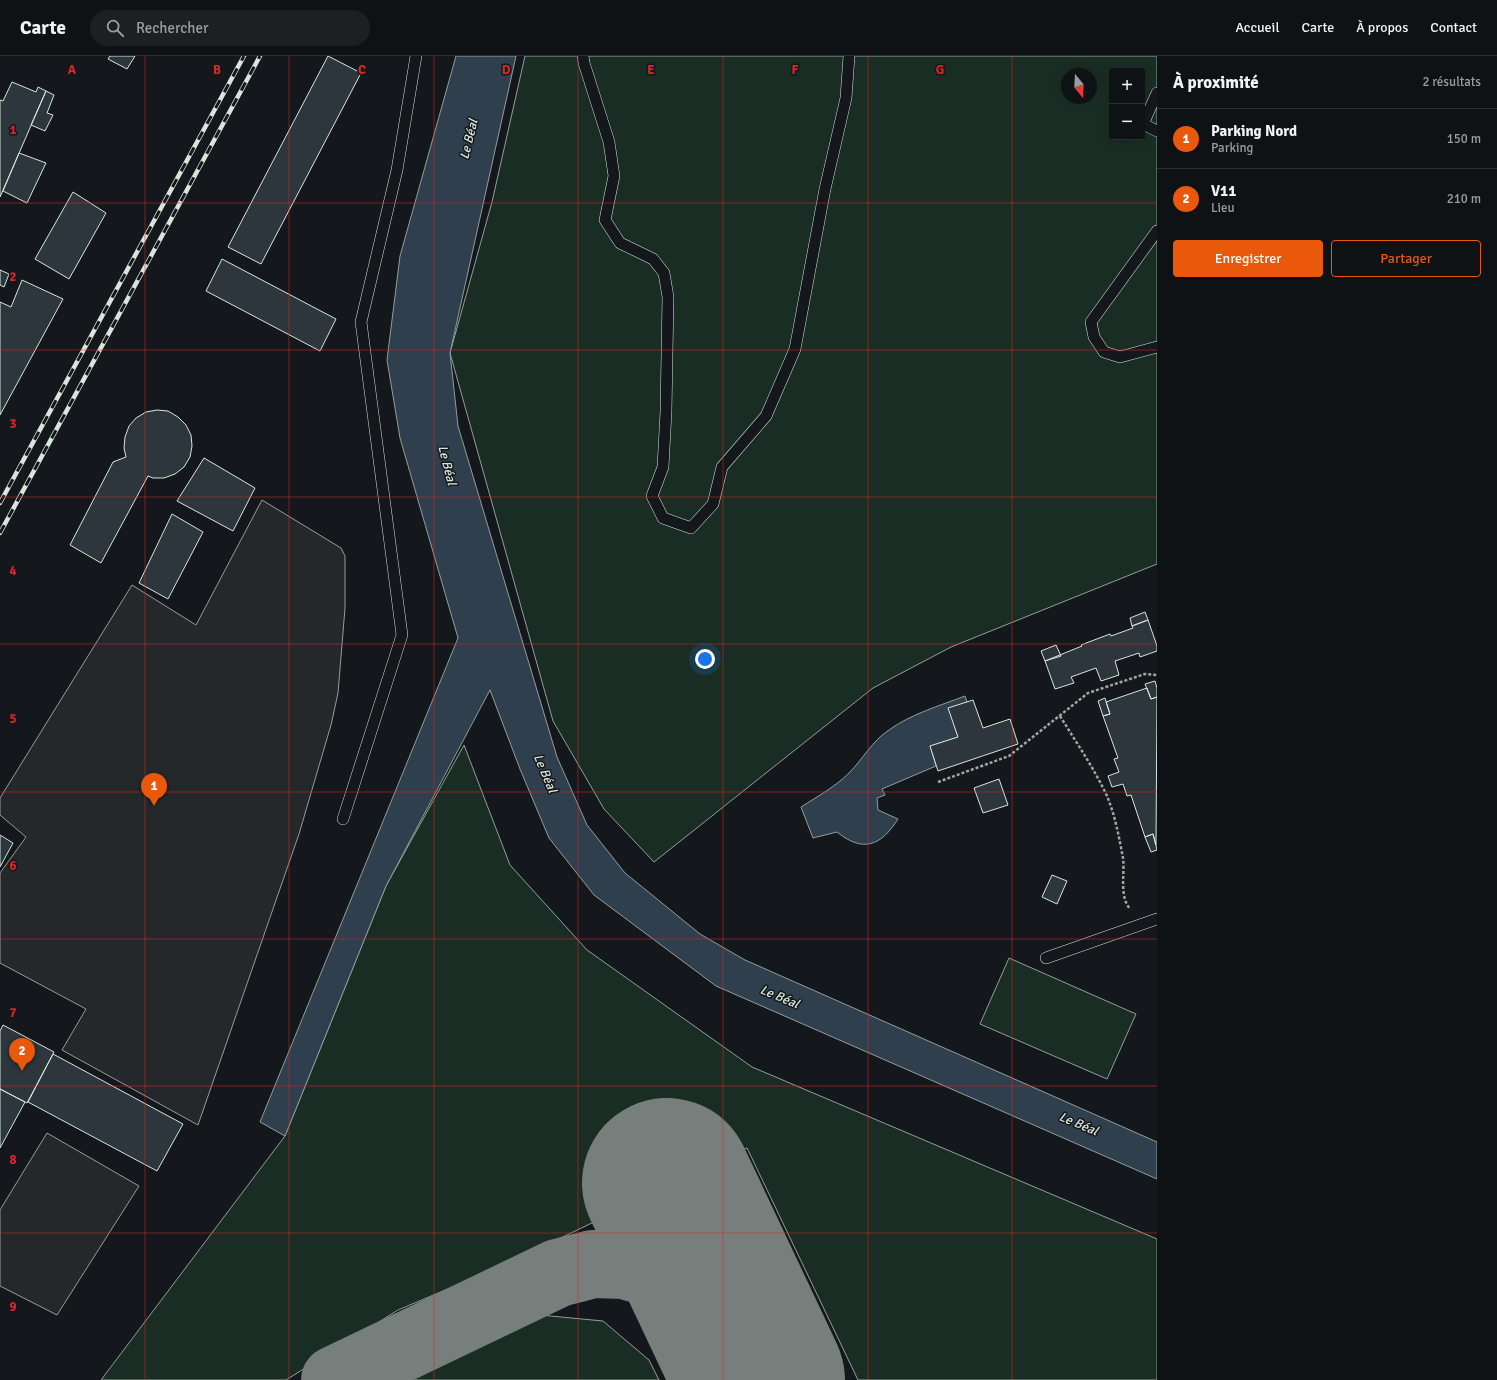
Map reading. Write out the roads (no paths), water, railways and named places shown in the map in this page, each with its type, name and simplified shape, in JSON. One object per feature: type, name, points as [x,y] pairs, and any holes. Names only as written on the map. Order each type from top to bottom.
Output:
[{"type":"lane","points":[[343,819],[402,635],[361,322],[397,170],[416,56]]},
{"type":"lane","points":[[583,56],[609,142],[614,176],[605,220],[620,243],[653,259],[664,273],[668,298],[666,411],[663,467],[652,496],[663,518],[691,528],[713,504],[722,467],[766,416],[795,350],[825,189],[846,98],[849,56]]},
{"type":"lane","points":[[1157,93],[1143,124],[1157,131]]},
{"type":"lane","points":[[1157,231],[1091,322],[1094,337],[1104,352],[1120,357],[1157,347]]},
{"type":"lane","points":[[1046,958],[1157,918]]},
{"type":"water","name":"Le Béal","points":[[456,56],[516,56],[450,353],[458,426],[557,757],[587,825],[625,873],[700,934],[745,960],[1157,1142],[1157,1179],[716,986],[594,895],[549,838],[520,769],[490,690],[386,886],[285,1136],[260,1122],[458,638],[400,438],[387,360],[400,256]]},
{"type":"water","points":[[965,696],[967,702],[949,709],[958,737],[930,746],[936,766],[882,789],[885,795],[877,798],[878,810],[898,819],[885,835],[878,841],[871,844],[855,843],[846,839],[837,832],[813,838],[801,807],[844,778],[883,734],[906,719]]},
{"type":"railway","points":[[0,503],[244,56]]},
{"type":"railway","points":[[0,533],[260,56]]},
{"type":"place","name":"Parking Nord","points":[[154,806]]},
{"type":"place","name":"V11","points":[[22,1071]]}]
